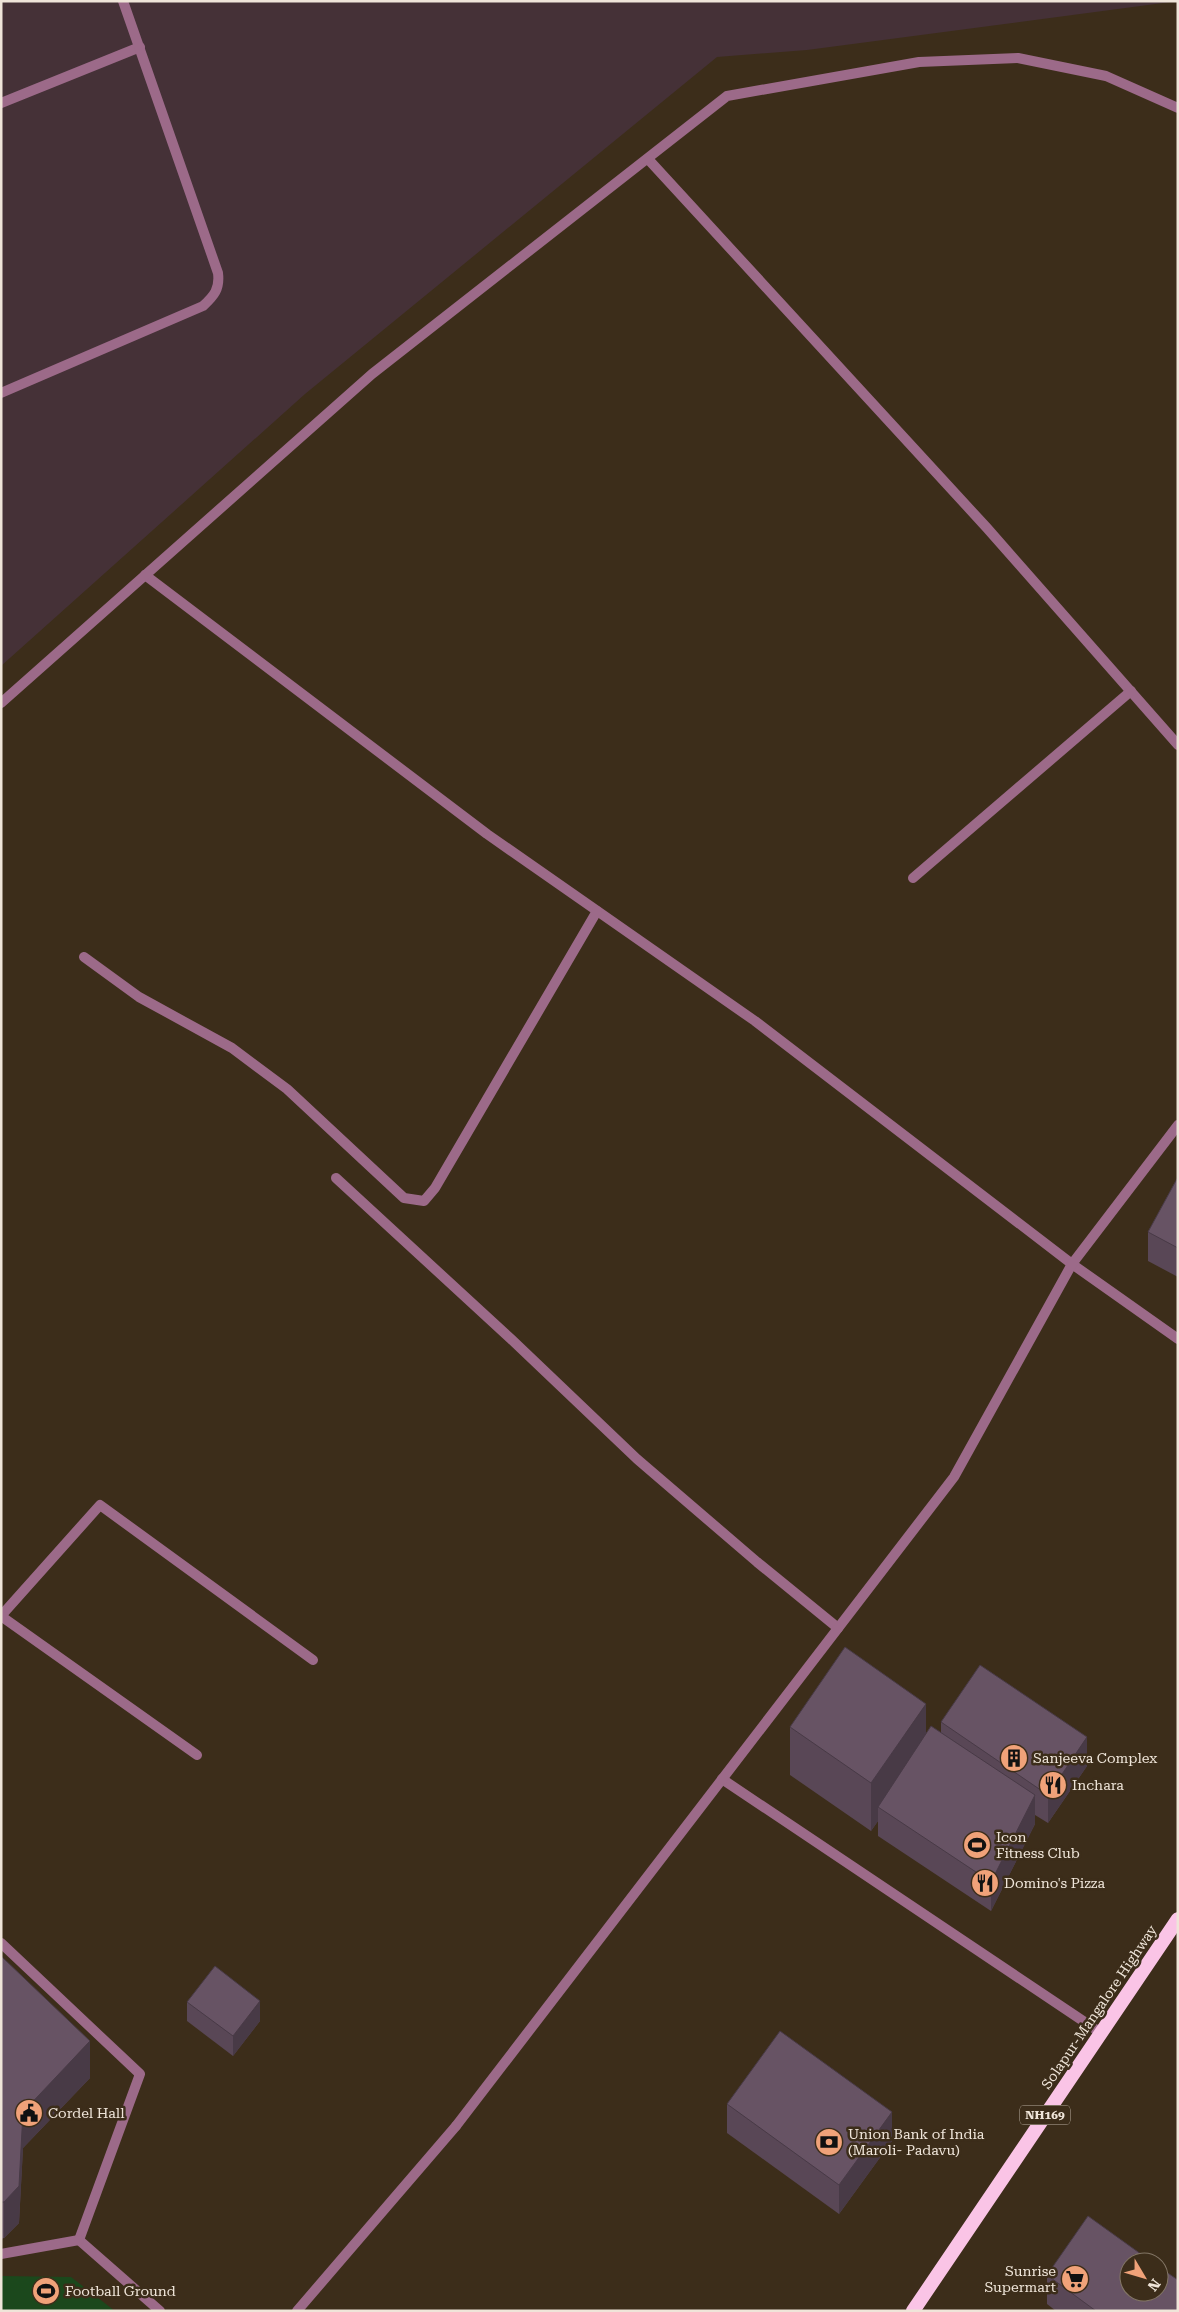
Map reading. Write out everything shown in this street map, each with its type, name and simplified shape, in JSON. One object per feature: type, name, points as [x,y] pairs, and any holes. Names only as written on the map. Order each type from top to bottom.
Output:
[{"type":"highway","name":"Solapur-Mangalore Highway","points":[[912,2311],[1178,1919]]},
{"type":"street","points":[[1,393],[203,306],[213,297],[220,284],[218,273],[140,47],[122,1]]},
{"type":"street","points":[[1,104],[140,47]]},
{"type":"street","points":[[1,703],[372,374],[727,96],[920,62],[1018,58],[1106,76],[1178,108]]},
{"type":"street","points":[[648,158],[988,528],[1178,746]]},
{"type":"street","points":[[145,575],[487,834],[756,1021],[1072,1264],[1178,1339]]},
{"type":"street","points":[[913,878],[1131,691]]},
{"type":"street","points":[[84,957],[139,998],[232,1048],[287,1089],[404,1198],[424,1201],[435,1188],[597,911]]},
{"type":"street","points":[[297,2311],[456,2126],[954,1477],[1072,1264],[1178,1125]]},
{"type":"street","points":[[336,1178],[511,1339],[637,1459],[757,1562],[838,1628]]},
{"type":"street","points":[[197,1755],[1,1616],[100,1505],[313,1660]]},
{"type":"street","points":[[722,1779],[1101,2033]]},
{"type":"street","points":[[1,1944],[140,2074],[79,2240]]},
{"type":"street","points":[[1,2254],[79,2240]]},
{"type":"street","points":[[79,2240],[160,2311]]},
{"type":"shaded area","points":[[1,1],[1178,1],[807,50],[717,57],[305,394],[1,666]]},
{"type":"green space","name":"Football Ground","points":[[1,2276],[71,2277],[115,2311],[1,2311]]},
{"type":"building","points":[[1178,1177],[1178,1248],[1148,1232]]},
{"type":"building","points":[[845,1647],[926,1704],[871,1783],[790,1727]]},
{"type":"building","points":[[980,1665],[1087,1737],[1048,1795],[941,1722]]},
{"type":"building","points":[[931,1726],[1035,1795],[991,1882],[878,1807]]},
{"type":"building","name":"Cordel Hall","points":[[1,1956],[90,2041],[23,2112],[19,2186],[4,2202],[1,2202]]},
{"type":"building","points":[[215,1966],[260,2001],[233,2036],[187,2002]]},
{"type":"building","points":[[780,2031],[892,2112],[839,2185],[727,2104]]},
{"type":"building","points":[[1088,2216],[1138,2252],[1119,2252],[1119,2302],[1169,2302],[1169,2274],[1178,2280],[1178,2311],[1096,2311],[1047,2275]]},
{"type":"place","name":"Sanjeeva Complex","points":[[1014,1758]]},
{"type":"place","name":"Inchara","points":[[1053,1785]]},
{"type":"place","name":"Icon Fitness Club","points":[[977,1845]]},
{"type":"place","name":"Domino's Pizza","points":[[985,1883]]},
{"type":"place","name":"Cordel Hall","points":[[29,2113]]},
{"type":"place","name":"Union Bank of India (Maroli- Padavu)","points":[[829,2142]]},
{"type":"place","name":"Sunrise Supermart","points":[[1075,2279]]},
{"type":"place","name":"Football Ground","points":[[46,2291]]}]
